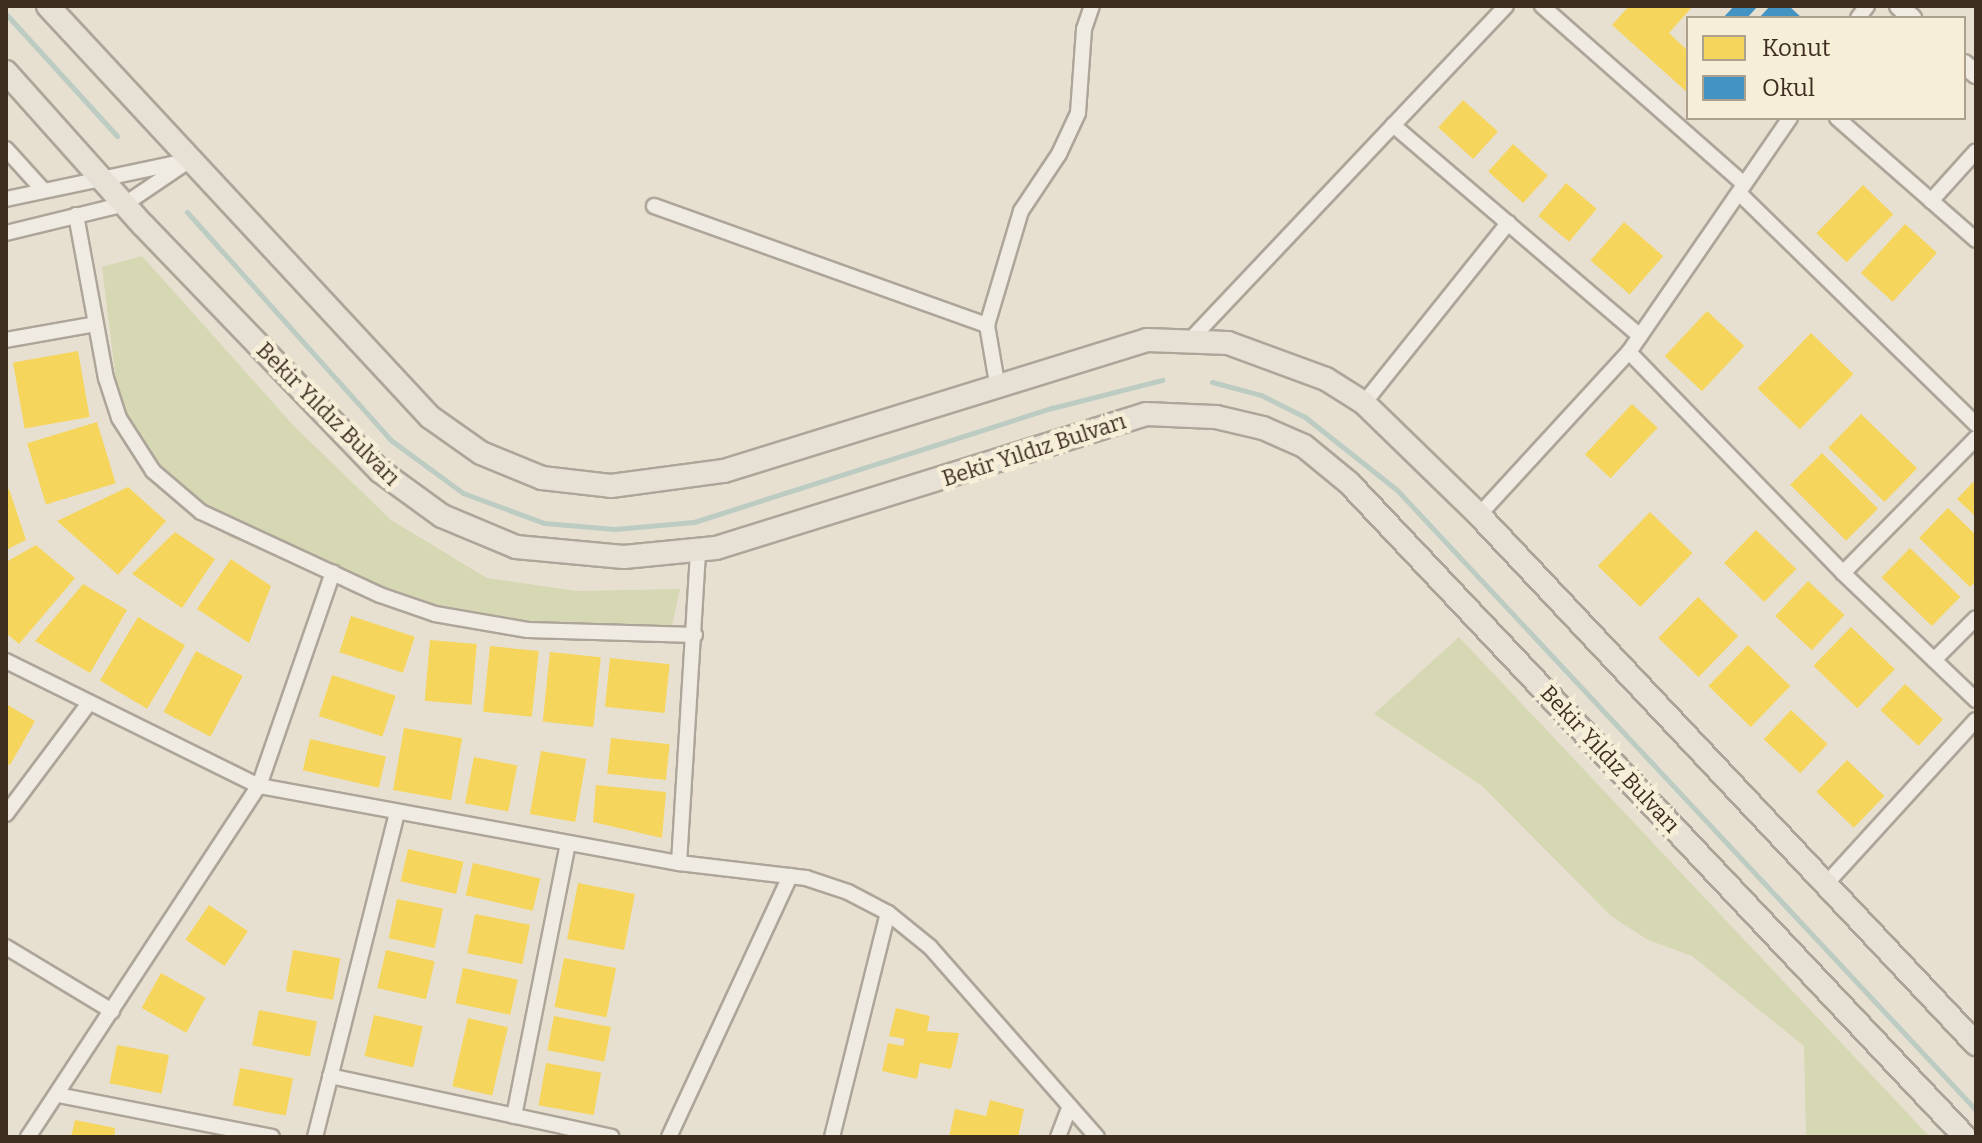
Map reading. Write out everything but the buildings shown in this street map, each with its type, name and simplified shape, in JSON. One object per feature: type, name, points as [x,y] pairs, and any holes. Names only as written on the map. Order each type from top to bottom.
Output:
[{"type":"main road","points":[[48,6],[430,417],[481,453],[542,478],[611,486],[724,471],[997,383],[1147,340],[1192,338],[1291,362],[1364,403],[1479,515],[1973,1039]]},
{"type":"main road","name":"Bekir Yıldız Bulvarı","points":[[6,72],[125,204],[363,454],[442,516],[492,540],[542,552],[624,557],[698,551],[792,528],[1146,414],[1216,417],[1286,436],[1320,456],[1349,483],[1965,1137]]},
{"type":"street","points":[[997,383],[987,325],[1021,211],[1059,154],[1078,113],[1084,29],[1092,6]]},
{"type":"street","points":[[1192,338],[1506,6]]},
{"type":"street","points":[[1542,6],[1741,189],[1976,424]]},
{"type":"street","points":[[1479,515],[1629,352],[1789,120]]},
{"type":"street","points":[[1839,120],[1976,240]]},
{"type":"street","points":[[1393,125],[1640,336]]},
{"type":"street","points":[[6,149],[43,190]]},
{"type":"street","points":[[1931,201],[1976,151]]},
{"type":"street","points":[[6,199],[100,176],[190,160]]},
{"type":"street","points":[[6,233],[125,204],[190,160]]},
{"type":"street","points":[[654,206],[987,325]]},
{"type":"street","points":[[76,215],[115,408],[153,471],[220,524],[405,605],[466,622],[528,630],[695,635]]},
{"type":"street","points":[[1364,403],[1508,223]]},
{"type":"street","points":[[6,340],[96,324]]},
{"type":"street","points":[[1629,352],[1843,573],[1976,700]]},
{"type":"street","points":[[1843,573],[1976,438]]},
{"type":"street","points":[[679,863],[698,551]]},
{"type":"street","points":[[28,1137],[259,786],[333,572]]},
{"type":"street","points":[[1934,660],[1976,618]]},
{"type":"street","points":[[6,661],[259,786],[679,863],[790,876],[848,892],[888,913],[930,947],[1097,1137]]},
{"type":"street","points":[[6,814],[89,703]]},
{"type":"street","points":[[1826,884],[1976,720]]},
{"type":"street","points":[[315,1137],[397,812]]},
{"type":"street","points":[[514,1116],[568,843]]},
{"type":"street","points":[[669,1137],[790,876]]},
{"type":"street","points":[[832,1137],[888,913]]},
{"type":"street","points":[[6,947],[112,1011]]},
{"type":"street","points":[[330,1076],[611,1137]]},
{"type":"street","points":[[58,1095],[272,1137]]},
{"type":"street","points":[[1058,1137],[1070,1106]]},
{"type":"green space","points":[[142,256],[293,425],[391,520],[487,578],[576,591],[680,589],[672,626],[634,637],[462,622],[229,537],[155,464],[118,397],[102,267]]},
{"type":"green space","points":[[1459,637],[1930,1137],[1806,1137],[1804,1046],[1692,956],[1648,940],[1611,916],[1482,786],[1374,714]]},
{"type":"waterway","points":[[6,14],[117,136]]},
{"type":"waterway","points":[[187,212],[392,441],[463,493],[544,523],[615,529],[694,522],[1052,408],[1162,380]]},
{"type":"waterway","points":[[1212,382],[1261,395],[1305,417],[1397,490],[1976,1110]]}]
